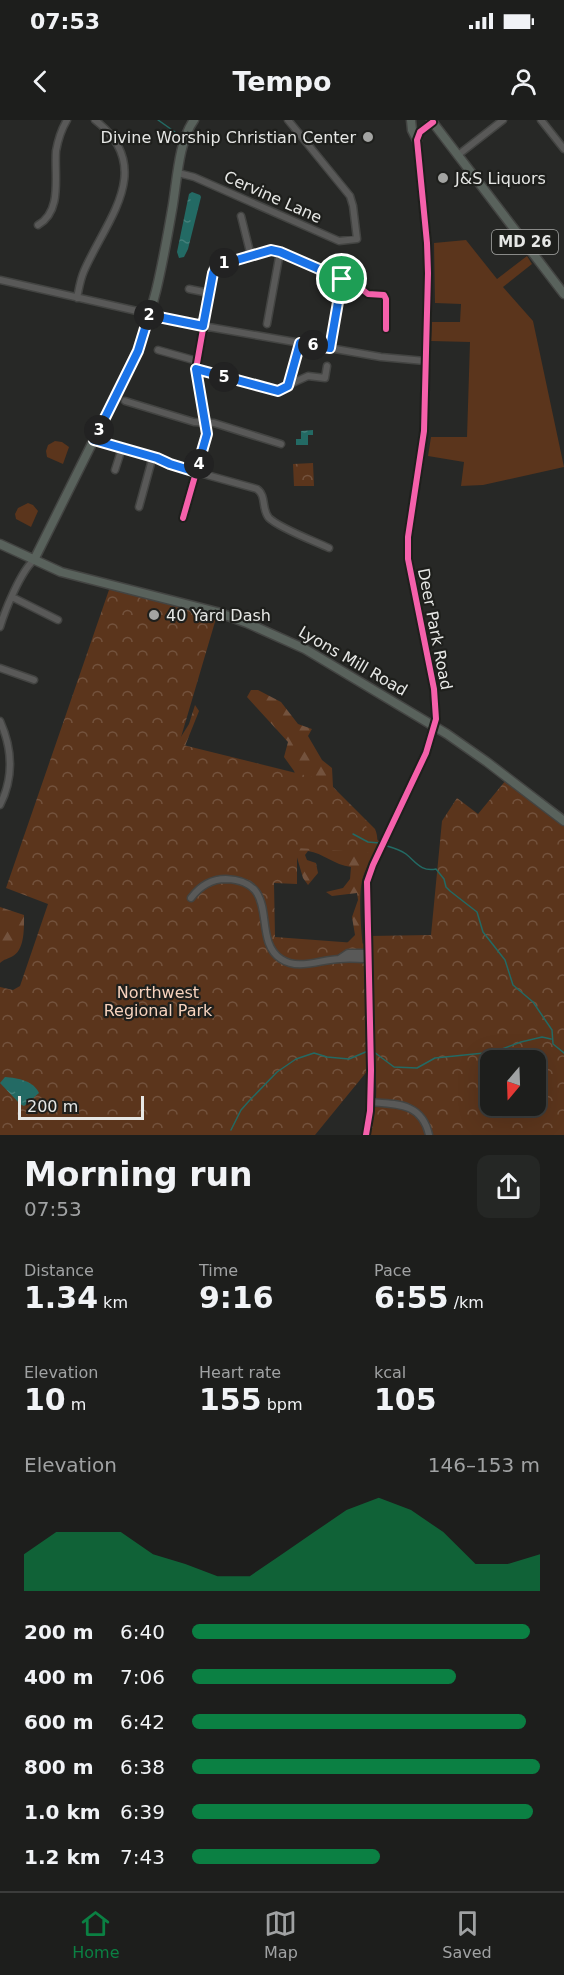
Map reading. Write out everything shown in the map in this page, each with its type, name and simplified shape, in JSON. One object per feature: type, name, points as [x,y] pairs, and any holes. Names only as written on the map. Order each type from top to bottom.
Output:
[{"type":"main road","points":[[34,560],[138,351],[149,315],[168,229],[184,141],[194,120]]},
{"type":"main road","points":[[411,120],[412,130],[417,140]]},
{"type":"main road","name":"MD 26","points":[[432,121],[564,294]]},
{"type":"main road","name":"Lyons Mill Road","points":[[0,544],[66,574],[196,606],[254,626],[320,657],[435,726],[483,759],[564,821]]},
{"type":"street","points":[[38,225],[46,219],[55,199],[57,143],[67,120]]},
{"type":"street","points":[[77,298],[82,275],[117,209],[124,186],[124,170],[120,153],[112,137],[95,120]]},
{"type":"street","name":"Cervine Lane","points":[[178,173],[194,177],[339,241],[357,239],[350,196],[288,120]]},
{"type":"street","points":[[458,155],[503,120]]},
{"type":"street","points":[[541,120],[564,149]]},
{"type":"street","points":[[417,140],[420,132],[432,121]]},
{"type":"street","name":"Deer Park Road","points":[[366,1135],[370,1102],[366,895],[368,878],[426,753],[435,726],[435,695],[407,554],[423,438],[428,257],[417,140]]},
{"type":"street","points":[[241,216],[251,256]]},
{"type":"street","points":[[183,518],[207,434],[196,369],[216,266],[271,250],[280,252],[358,286],[368,294],[385,296],[386,329]]},
{"type":"street","points":[[267,324],[280,252]]},
{"type":"street","points":[[330,348],[342,279]]},
{"type":"street","points":[[0,280],[203,326],[391,359],[425,361]]},
{"type":"street","points":[[189,289],[209,293]]},
{"type":"street","points":[[288,386],[300,343]]},
{"type":"street","points":[[158,350],[197,361]]},
{"type":"street","points":[[196,369],[273,391],[308,376],[325,378],[327,366]]},
{"type":"street","points":[[125,401],[194,422],[206,422],[281,444]]},
{"type":"street","points":[[94,440],[256,489],[262,494],[266,512],[272,520],[329,548]]},
{"type":"street","points":[[115,470],[122,447]]},
{"type":"street","points":[[139,507],[153,456]]},
{"type":"street","points":[[0,627],[1,619],[28,565],[34,560]]},
{"type":"street","points":[[12,597],[58,620]]},
{"type":"street","points":[[0,668],[34,680]]},
{"type":"street","points":[[0,721],[9,747],[11,767],[7,788],[0,805]]},
{"type":"street","points":[[191,898],[199,888],[215,880],[228,879],[242,882],[261,900],[265,913],[267,941],[273,952],[280,958],[300,964],[368,956]]},
{"type":"street","points":[[370,1102],[411,1109],[422,1118],[429,1135]]},
{"type":"green space","points":[[466,240],[497,279],[527,256],[532,264],[503,287],[533,321],[564,467],[483,485],[461,486],[464,462],[428,456],[431,437],[467,437],[470,342],[431,341],[432,322],[460,322],[461,304],[435,303],[434,243]]},
{"type":"green space","points":[[55,441],[62,442],[69,447],[63,464],[47,457],[48,445]]},
{"type":"green space","points":[[313,463],[314,486],[294,486],[293,464]]},
{"type":"green space","points":[[28,503],[38,511],[31,527],[16,519],[15,514],[18,508]]},
{"type":"green space","name":"Northwest Regional Park","points":[[110,587],[217,615],[179,744],[328,781],[381,844],[376,853],[297,848],[297,884],[274,883],[275,937],[369,944],[369,936],[431,935],[442,821],[457,798],[478,814],[506,780],[564,824],[564,1135],[369,1135],[376,1100],[373,1064],[315,1135],[0,1135],[0,987],[13,990],[20,986],[48,904],[6,888]]},
{"type":"green space","points":[[251,690],[258,690],[281,702],[298,724],[312,729],[308,736],[322,760],[332,768],[333,787],[375,829],[376,848],[361,884],[363,947],[346,944],[355,935],[352,917],[358,900],[357,893],[332,896],[326,892],[343,888],[350,879],[351,867],[308,851],[305,855],[307,860],[316,863],[318,873],[308,885],[303,878],[296,854],[174,748],[189,724],[195,705],[199,711],[185,746],[297,779],[284,757],[288,742],[247,697]]},
{"type":"green space","points":[[0,907],[24,915],[24,920],[20,948],[13,956],[0,963]]},
{"type":"water","points":[[192,192],[201,197],[188,249],[184,257],[179,258],[177,252],[189,194]]},
{"type":"water","points":[[313,430],[313,435],[308,435],[308,445],[296,445],[296,439],[301,439],[301,431]]},
{"type":"water","points":[[5,1077],[29,1083],[39,1093],[24,1106],[0,1083]]},
{"type":"waterway","points":[[158,120],[175,132]]},
{"type":"waterway","points":[[353,834],[368,842],[379,843]]},
{"type":"waterway","points":[[387,846],[404,853],[423,868],[436,869],[444,879],[446,887],[477,912],[483,932],[505,960],[513,985],[533,1002],[552,1030],[553,1044],[564,1053]]},
{"type":"waterway","points":[[374,1052],[394,1067],[417,1068],[435,1058],[494,1052],[542,1037],[551,1039]]},
{"type":"waterway","points":[[231,1130],[241,1110],[249,1101],[277,1072],[296,1059],[314,1053],[349,1059],[368,1051]]},
{"type":"cycle path","points":[[366,1135],[370,1111],[371,1070],[367,882],[426,753],[436,719],[434,689],[408,559],[408,537],[424,431],[428,273],[417,140],[420,132],[433,122]]},
{"type":"cycle path","points":[[183,518],[207,434],[196,369],[213,272],[216,266],[271,250],[280,252],[358,286],[368,294],[384,295],[386,329]]},
{"type":"place","name":"Divine Worship Christian Center","points":[[368,137]]},
{"type":"place","name":"J&S Liquors","points":[[443,178]]},
{"type":"place","name":"40 Yard Dash","points":[[154,615]]},
{"type":"route","points":[[276,250],[342,279],[330,348],[300,343],[288,386],[273,391],[196,369],[207,434],[196,472],[94,440],[138,351],[149,315],[203,326],[216,266],[276,250]]}]
